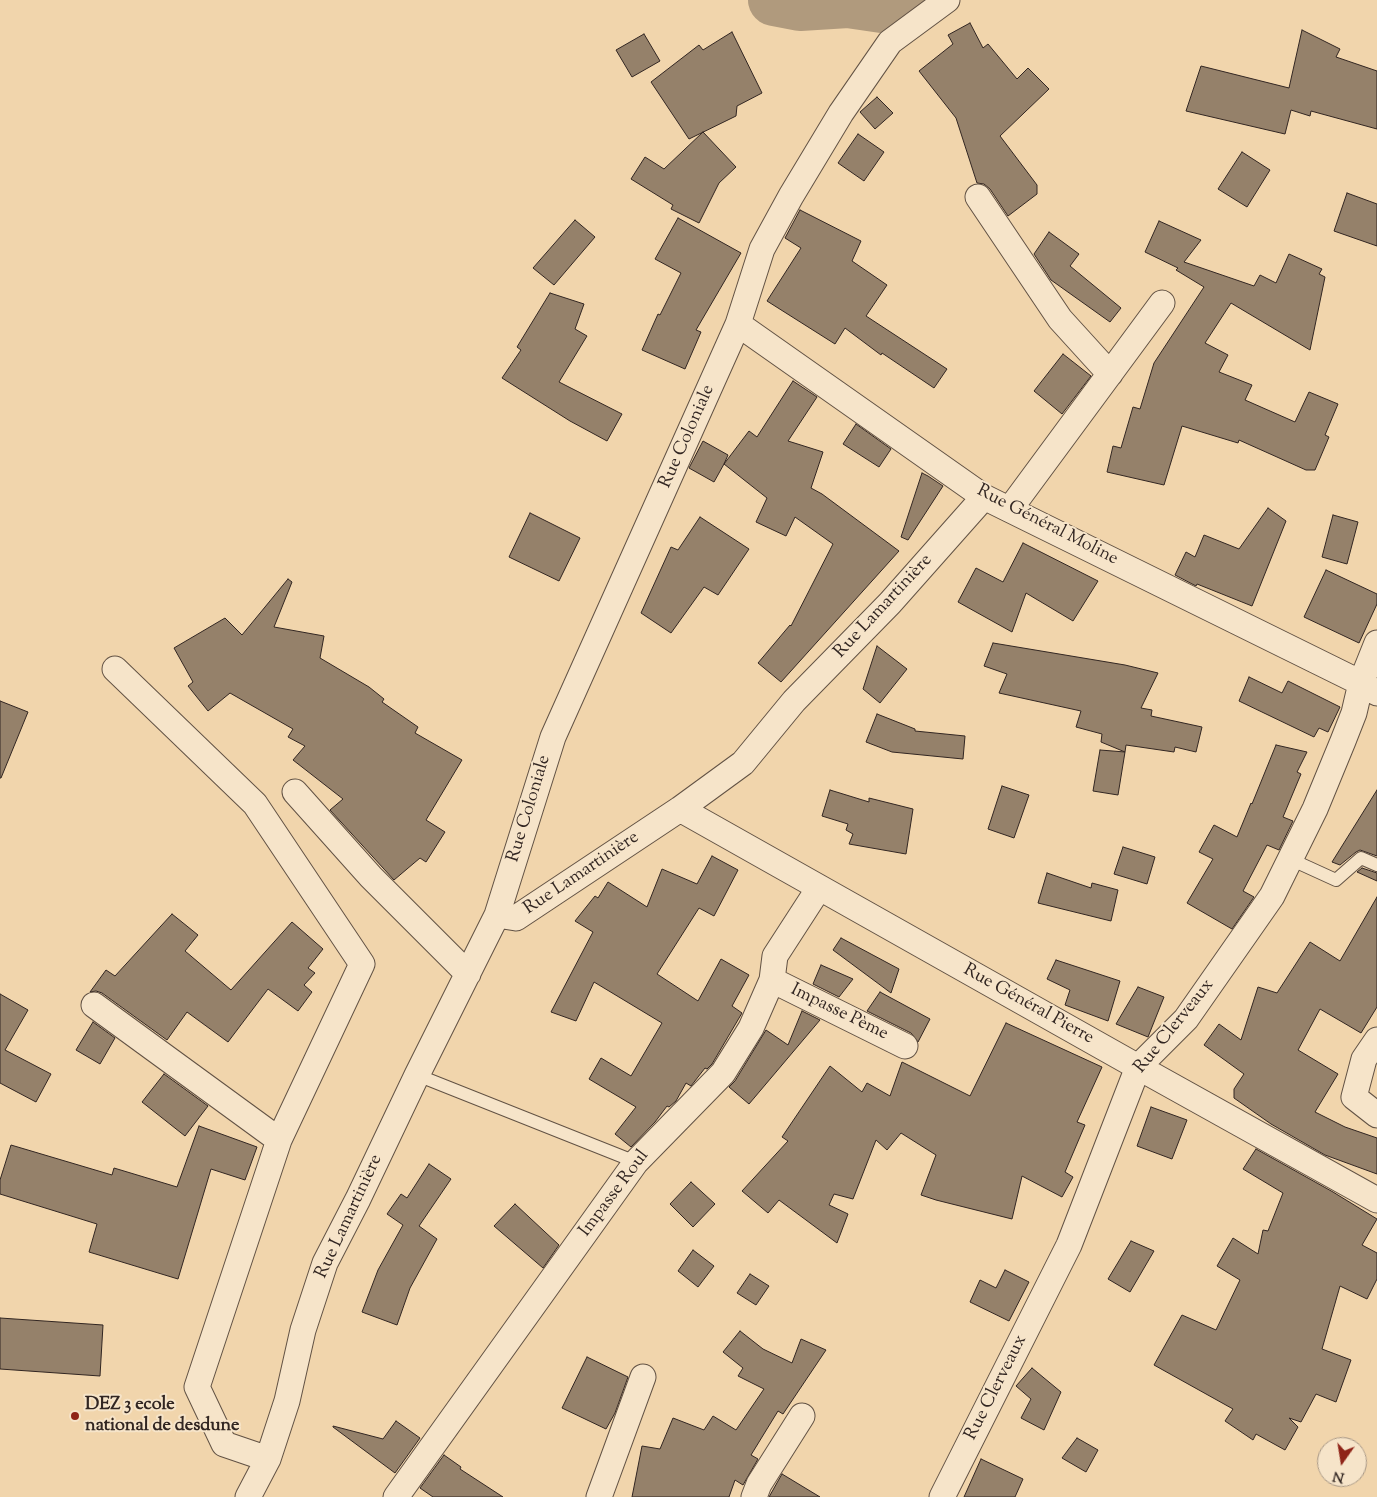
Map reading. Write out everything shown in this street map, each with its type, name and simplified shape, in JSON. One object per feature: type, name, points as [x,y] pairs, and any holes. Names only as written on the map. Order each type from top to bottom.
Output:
[{"type":"street","name":"Rue Coloniale","points":[[497,916],[552,737],[738,324],[762,249],[791,196],[841,113],[890,42],[947,0]]},
{"type":"street","points":[[978,197],[1060,319],[1110,374]]},
{"type":"street","points":[[1010,509],[1162,303]]},
{"type":"street","name":"Rue Général Moline","points":[[738,324],[984,497],[1369,688]]},
{"type":"street","name":"Rue Lamartinière","points":[[248,1497],[268,1459],[288,1401],[303,1330],[324,1263],[358,1199],[417,1075],[497,916],[516,918],[680,809],[743,763],[794,701],[890,603],[984,497]]},
{"type":"street","name":"Rue Clerveaux","points":[[942,1497],[1069,1245],[1138,1068],[1186,1019],[1272,896],[1315,809],[1354,712],[1369,688],[1377,643]]},
{"type":"street","points":[[115,669],[255,804],[362,964],[280,1140],[197,1388],[224,1444],[268,1459]]},
{"type":"street","points":[[295,792],[372,877],[468,974]]},
{"type":"street","name":"Rue Général Pierre","points":[[680,809],[1138,1068],[1377,1200]]},
{"type":"street","name":"Impasse Roul","points":[[396,1497],[636,1162],[723,1073],[751,1028],[772,980],[775,956],[819,888]]},
{"type":"street","name":"Impasse Pème","points":[[772,980],[905,1046]]},
{"type":"street","points":[[94,1005],[280,1140]]},
{"type":"street","points":[[1377,1040],[1364,1059],[1354,1097],[1377,1114]]},
{"type":"street","points":[[599,1497],[643,1377]]},
{"type":"street","points":[[754,1497],[759,1484],[802,1416]]},
{"type":"lane","points":[[1290,859],[1336,880],[1361,858],[1377,865]]},
{"type":"lane","points":[[417,1075],[636,1162]]},
{"type":"building","points":[[970,23],[983,48],[988,44],[1017,79],[1028,68],[1049,89],[1000,136],[1037,185],[1037,194],[1008,216],[990,189],[984,184],[977,183],[956,118],[919,71],[953,44],[948,35]]},
{"type":"building","points":[[1302,30],[1340,49],[1336,57],[1377,71],[1377,129],[1311,111],[1310,116],[1291,110],[1285,134],[1186,111],[1201,66],[1289,88]]},
{"type":"building","points":[[732,32],[762,93],[737,106],[736,116],[689,139],[651,82],[699,45],[703,50]]},
{"type":"building","points":[[644,34],[660,61],[632,77],[616,50]]},
{"type":"building","points":[[877,97],[893,113],[875,129],[860,112]]},
{"type":"building","points":[[703,132],[736,167],[719,183],[699,223],[671,209],[673,205],[631,179],[645,157],[664,169]]},
{"type":"building","points":[[858,134],[884,152],[864,181],[838,163]]},
{"type":"building","points":[[1242,152],[1270,170],[1247,207],[1218,189]]},
{"type":"building","points":[[1347,193],[1377,204],[1377,246],[1334,231]]},
{"type":"building","points":[[800,210],[861,241],[852,261],[887,285],[866,316],[947,369],[934,388],[882,353],[881,355],[845,328],[835,344],[767,301],[801,248],[785,238]]},
{"type":"building","points":[[678,218],[741,253],[696,330],[701,332],[685,369],[642,350],[658,314],[660,315],[681,273],[655,259]]},
{"type":"building","points":[[575,220],[595,237],[554,285],[533,268]]},
{"type":"building","points":[[1159,221],[1201,240],[1184,262],[1254,286],[1260,275],[1276,283],[1289,254],[1322,269],[1319,274],[1325,277],[1310,350],[1231,303],[1205,343],[1228,355],[1219,372],[1252,385],[1245,400],[1295,422],[1309,392],[1338,404],[1325,435],[1329,437],[1315,470],[1306,470],[1239,440],[1238,443],[1182,426],[1164,485],[1107,472],[1113,446],[1121,448],[1133,407],[1140,409],[1154,363],[1204,287],[1176,270],[1178,268],[1145,252]]},
{"type":"building","points":[[1049,232],[1079,254],[1070,266],[1121,308],[1110,322],[1051,280],[1034,254]]},
{"type":"building","points":[[550,293],[584,304],[575,329],[587,336],[559,382],[622,414],[607,441],[570,421],[502,378],[521,350],[517,347]]},
{"type":"building","points":[[1063,354],[1091,376],[1062,414],[1034,391]]},
{"type":"building","points":[[793,381],[817,397],[788,441],[823,452],[811,488],[822,494],[899,551],[781,682],[758,663],[791,626],[833,544],[795,517],[786,536],[756,522],[767,498],[724,464],[749,431],[757,437]]},
{"type":"building","points":[[856,424],[891,449],[879,467],[843,444]]},
{"type":"building","points":[[703,441],[728,455],[714,482],[689,468]]},
{"type":"building","points":[[922,473],[943,486],[908,540],[901,537]]},
{"type":"building","points":[[1268,508],[1286,521],[1252,606],[1197,584],[1196,586],[1175,575],[1186,552],[1195,557],[1204,535],[1239,549]]},
{"type":"building","points":[[530,513],[580,538],[559,581],[509,557]]},
{"type":"building","points":[[1333,515],[1358,522],[1347,564],[1322,557]]},
{"type":"building","points":[[700,517],[749,549],[718,595],[704,587],[671,633],[641,613],[671,547],[678,550]]},
{"type":"building","points":[[1023,543],[1098,581],[1073,621],[1026,593],[1012,632],[958,602],[976,568],[1003,582]]},
{"type":"building","points":[[1326,570],[1377,594],[1377,604],[1359,643],[1304,617]]},
{"type":"building","points":[[288,579],[292,582],[274,627],[324,636],[320,658],[369,687],[384,699],[382,702],[418,727],[415,733],[462,760],[426,820],[445,832],[426,862],[420,858],[394,880],[330,810],[343,799],[293,760],[305,746],[288,737],[293,729],[230,693],[208,711],[188,686],[193,682],[174,648],[225,618],[242,635]]},
{"type":"building","points":[[993,643],[1125,665],[1158,673],[1141,708],[1152,710],[1151,716],[1202,727],[1196,752],[1175,747],[1174,752],[1126,745],[1125,752],[1101,742],[1102,734],[1076,727],[1081,711],[999,693],[1007,674],[984,666]]},
{"type":"building","points":[[877,646],[907,669],[880,703],[863,689]]},
{"type":"building","points":[[1249,677],[1282,693],[1288,681],[1340,707],[1328,732],[1319,728],[1314,737],[1239,701]]},
{"type":"building","points":[[0,701],[28,712],[1,778],[0,778]]},
{"type":"building","points":[[877,714],[915,729],[915,731],[965,736],[963,759],[892,752],[866,742]]},
{"type":"building","points":[[1276,745],[1307,752],[1297,772],[1301,774],[1283,817],[1293,821],[1279,850],[1267,845],[1243,891],[1254,897],[1232,929],[1187,903],[1213,859],[1199,852],[1214,825],[1237,837]]},
{"type":"building","points":[[1100,750],[1125,752],[1118,795],[1093,791]]},
{"type":"building","points":[[1002,786],[1029,795],[1014,838],[988,829]]},
{"type":"building","points":[[830,790],[869,802],[869,798],[913,809],[906,854],[849,844],[853,834],[846,830],[848,824],[822,816]]},
{"type":"building","points":[[1377,790],[1377,856],[1360,850],[1340,865],[1332,862]]},
{"type":"building","points":[[1123,847],[1155,857],[1147,884],[1114,874]]},
{"type":"building","points":[[712,856],[738,870],[714,916],[699,908],[657,974],[698,1001],[721,959],[749,975],[732,1006],[742,1013],[712,1064],[707,1069],[705,1068],[691,1086],[686,1083],[676,1101],[669,1107],[667,1106],[655,1122],[631,1147],[615,1134],[636,1107],[589,1079],[601,1058],[631,1076],[662,1023],[594,982],[576,1021],[551,1012],[593,932],[575,921],[595,896],[598,898],[608,882],[647,907],[662,869],[697,884]]},
{"type":"building","points":[[1362,868],[1377,873],[1377,881],[1357,872]]},
{"type":"building","points":[[1047,873],[1091,888],[1092,883],[1118,890],[1111,921],[1038,903]]},
{"type":"building","points":[[1377,897],[1377,1007],[1361,1033],[1320,1009],[1298,1050],[1338,1074],[1315,1112],[1345,1127],[1377,1138],[1377,1174],[1325,1155],[1271,1124],[1234,1098],[1234,1089],[1244,1074],[1204,1045],[1219,1024],[1241,1040],[1258,987],[1277,993],[1310,942],[1340,961]]},
{"type":"building","points":[[172,914],[198,935],[185,951],[231,990],[292,922],[323,949],[308,968],[315,973],[304,985],[312,992],[298,1011],[268,989],[228,1042],[187,1012],[167,1040],[102,993],[90,992],[106,970],[115,976]]},
{"type":"building","points":[[841,938],[899,969],[891,993],[833,950]]},
{"type":"building","points":[[1056,960],[1120,981],[1108,1021],[1065,1005],[1070,990],[1047,979]]},
{"type":"building","points":[[821,965],[853,979],[839,997],[813,984]]},
{"type":"building","points":[[1138,987],[1164,997],[1148,1037],[1116,1024]]},
{"type":"building","points":[[880,992],[930,1019],[918,1042],[911,1033],[867,1011]]},
{"type":"building","points":[[0,994],[28,1010],[5,1050],[51,1074],[36,1102],[0,1083]]},
{"type":"building","points":[[802,1011],[820,1020],[749,1104],[729,1087],[735,1081],[766,1030],[788,1045]]},
{"type":"building","points":[[93,1022],[115,1038],[100,1064],[76,1050]]},
{"type":"building","points":[[1006,1023],[1102,1067],[1077,1122],[1085,1125],[1065,1172],[1073,1177],[1062,1197],[1022,1176],[1012,1219],[921,1195],[936,1155],[901,1133],[887,1150],[876,1140],[853,1199],[834,1194],[829,1205],[848,1214],[837,1243],[779,1200],[768,1213],[742,1191],[788,1141],[782,1137],[830,1066],[862,1092],[867,1083],[890,1096],[902,1062],[970,1096]]},
{"type":"building","points":[[164,1074],[208,1106],[185,1136],[142,1102]]},
{"type":"building","points":[[1151,1107],[1187,1120],[1172,1159],[1137,1146]]},
{"type":"building","points":[[199,1126],[257,1147],[245,1180],[211,1169],[178,1279],[89,1252],[97,1224],[0,1194],[0,1180],[11,1145],[112,1175],[114,1168],[177,1187]]},
{"type":"building","points":[[1256,1149],[1377,1219],[1362,1245],[1377,1253],[1377,1279],[1367,1299],[1340,1286],[1322,1349],[1351,1360],[1336,1402],[1316,1394],[1301,1422],[1289,1418],[1298,1427],[1285,1450],[1256,1434],[1253,1440],[1225,1421],[1233,1409],[1154,1365],[1182,1315],[1216,1330],[1240,1280],[1217,1266],[1233,1238],[1258,1254],[1263,1230],[1268,1231],[1283,1193],[1243,1169]]},
{"type":"building","points":[[429,1164],[451,1179],[419,1226],[437,1239],[410,1288],[397,1325],[362,1312],[378,1270],[403,1225],[387,1214],[401,1194],[407,1198]]},
{"type":"building","points":[[691,1182],[715,1204],[693,1227],[670,1204]]},
{"type":"building","points":[[515,1204],[559,1245],[543,1268],[494,1226]]},
{"type":"building","points":[[1131,1241],[1154,1251],[1130,1292],[1108,1279]]},
{"type":"building","points":[[693,1250],[714,1266],[698,1287],[678,1271]]},
{"type":"building","points":[[1005,1270],[1029,1282],[1009,1321],[970,1302],[980,1280],[996,1288]]},
{"type":"building","points":[[750,1274],[769,1286],[756,1305],[737,1293]]},
{"type":"building","points":[[0,1318],[103,1325],[100,1376],[0,1369]]},
{"type":"building","points":[[740,1331],[763,1349],[792,1363],[801,1339],[826,1350],[783,1414],[778,1411],[751,1455],[758,1459],[743,1485],[735,1480],[729,1497],[632,1497],[642,1446],[660,1449],[673,1418],[704,1430],[713,1416],[736,1430],[764,1389],[738,1376],[743,1368],[723,1352]]},
{"type":"building","points":[[587,1357],[628,1377],[615,1413],[606,1429],[562,1408]]},
{"type":"building","points":[[1032,1368],[1061,1392],[1044,1430],[1021,1418],[1031,1399],[1016,1386]]},
{"type":"building","points":[[396,1421],[420,1438],[395,1473],[333,1427],[383,1439]]},
{"type":"building","points":[[1077,1438],[1098,1450],[1086,1472],[1062,1458]]},
{"type":"building","points":[[444,1455],[461,1467],[460,1469],[503,1497],[433,1497],[420,1488]]},
{"type":"building","points":[[981,1459],[1023,1479],[1015,1497],[964,1497]]},
{"type":"building","points":[[782,1474],[820,1497],[769,1497]]},
{"type":"waterway","points":[[774,0],[800,5],[848,2],[896,9],[913,0]]},
{"type":"place","name":"DEZ 3 ecole national de desdune","points":[[75,1416]]}]
